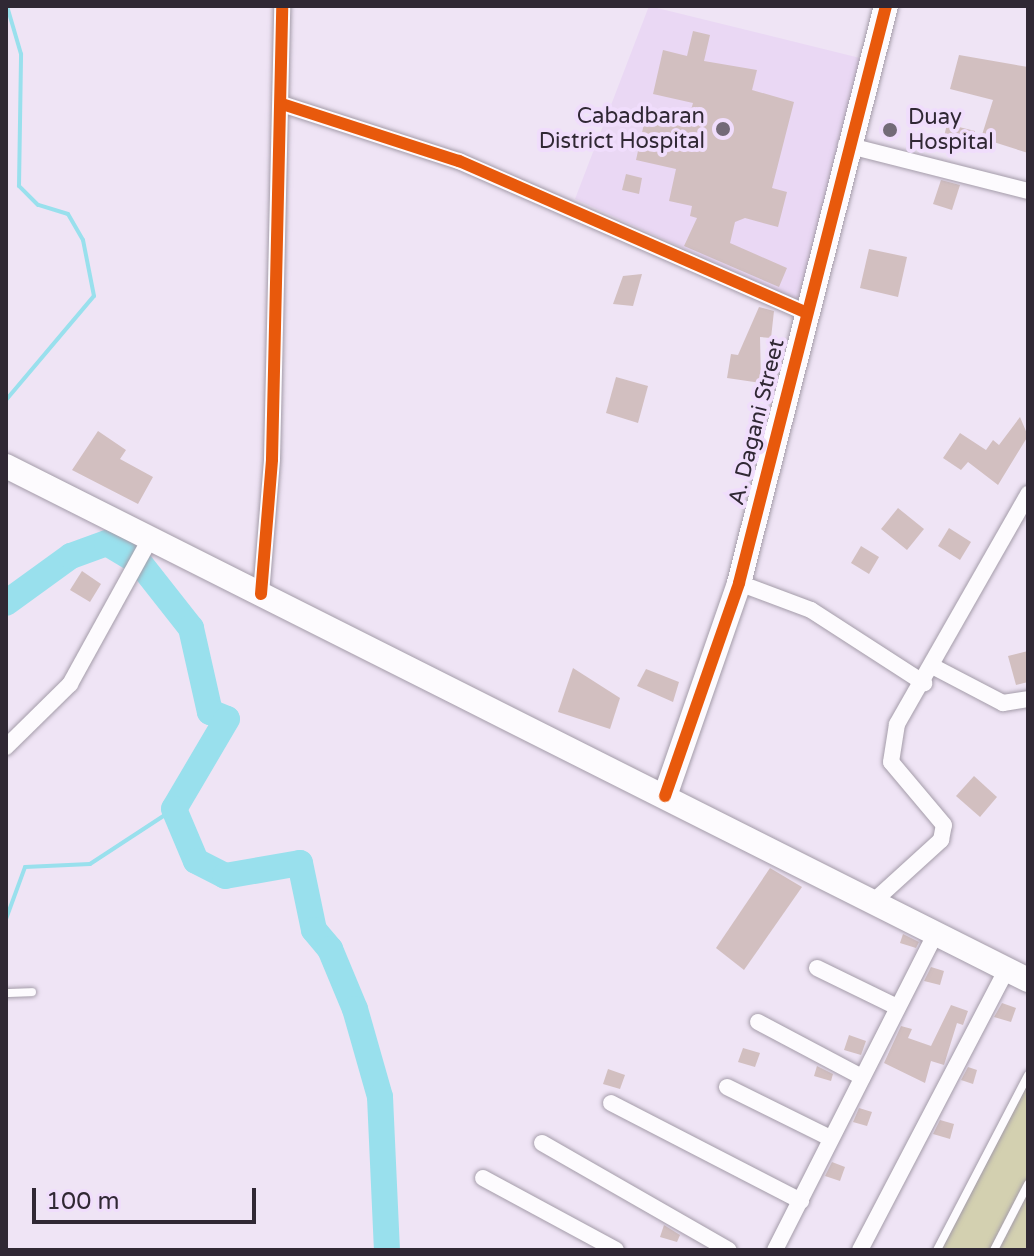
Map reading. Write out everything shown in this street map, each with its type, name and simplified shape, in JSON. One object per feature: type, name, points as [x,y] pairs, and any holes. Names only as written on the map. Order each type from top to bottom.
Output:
[{"type":"main road","name":"A. Dagani Street","points":[[665,796],[739,583],[846,145],[886,6]]},
{"type":"main road","points":[[6,466],[146,549],[261,594],[1018,975]]},
{"type":"street","points":[[261,594],[282,104],[282,6]]},
{"type":"street","points":[[282,104],[459,161],[804,312]]},
{"type":"street","points":[[846,145],[1028,191]]},
{"type":"street","points":[[874,901],[941,840],[944,825],[932,803],[891,762],[897,724],[934,667],[1028,494]]},
{"type":"street","points":[[6,747],[70,684],[146,549]]},
{"type":"street","points":[[739,583],[811,610],[924,683]]},
{"type":"street","points":[[934,667],[1003,703],[1028,699]]},
{"type":"street","points":[[775,1250],[936,933]]},
{"type":"street","points":[[817,968],[897,1007]]},
{"type":"street","points":[[860,1250],[1018,975]]},
{"type":"street","points":[[758,1022],[862,1077]]},
{"type":"street","points":[[727,1087],[830,1138]]},
{"type":"street","points":[[611,1103],[801,1201]]},
{"type":"street","points":[[542,1143],[729,1250]]},
{"type":"street","points":[[483,1178],[616,1250]]},
{"type":"lane","points":[[6,993],[32,992]]},
{"type":"lane","points":[[937,1250],[1028,1075]]},
{"type":"lane","points":[[994,1250],[1028,1184]]},
{"type":"shaded area","name":"Cabadbaran District Hospital","points":[[649,6],[864,59],[798,300],[575,199]]},
{"type":"shaded area","points":[[1028,1074],[1028,1250],[937,1250]]},
{"type":"building","points":[[693,31],[710,35],[704,61],[757,70],[752,90],[794,102],[772,188],[787,192],[778,227],[745,218],[735,222],[730,243],[787,268],[779,287],[684,246],[697,218],[690,216],[692,206],[669,201],[676,169],[636,160],[645,119],[686,127],[693,103],[653,94],[663,50],[687,56]]},
{"type":"building","points":[[959,55],[1028,67],[1028,153],[981,138],[993,100],[950,89]]},
{"type":"building","points":[[947,124],[975,131],[970,151],[942,145]]},
{"type":"building","points":[[626,174],[642,178],[639,194],[622,190]]},
{"type":"building","points":[[941,180],[960,185],[952,210],[933,204]]},
{"type":"building","points":[[869,249],[907,257],[898,297],[860,288]]},
{"type":"building","points":[[642,274],[633,306],[613,304],[623,276]]},
{"type":"building","points":[[759,307],[774,311],[771,338],[760,337],[761,383],[727,378],[731,354],[738,355]]},
{"type":"building","points":[[616,377],[648,386],[638,423],[606,413]]},
{"type":"building","points":[[1020,417],[1028,436],[998,485],[968,462],[961,470],[943,458],[960,433],[986,450],[993,440],[999,445]]},
{"type":"building","points":[[98,431],[126,450],[120,459],[153,477],[138,504],[72,470]]},
{"type":"building","points":[[898,508],[924,529],[907,550],[881,529]]},
{"type":"building","points":[[949,528],[971,542],[960,560],[938,546]]},
{"type":"building","points":[[861,546],[879,557],[869,574],[851,563]]},
{"type":"building","points":[[82,571],[101,584],[90,602],[70,590]]},
{"type":"building","points":[[1028,651],[1028,682],[1016,685],[1008,656]]},
{"type":"building","points":[[573,668],[620,698],[610,729],[558,712]]},
{"type":"building","points":[[646,669],[679,682],[673,702],[637,686]]},
{"type":"building","points":[[974,776],[997,797],[980,817],[956,796]]},
{"type":"building","points":[[770,868],[802,887],[744,970],[716,948]]},
{"type":"building","points":[[903,934],[919,942],[916,948],[900,943]]},
{"type":"building","points":[[931,967],[944,971],[940,985],[924,981]]},
{"type":"building","points":[[1002,1003],[1016,1008],[1011,1022],[994,1017]]},
{"type":"building","points":[[951,1005],[968,1011],[963,1025],[957,1023],[944,1065],[931,1061],[925,1083],[884,1063],[901,1026],[912,1029],[908,1038],[931,1046]]},
{"type":"building","points":[[849,1035],[866,1041],[861,1055],[844,1050]]},
{"type":"building","points":[[743,1048],[760,1053],[755,1067],[738,1062]]},
{"type":"building","points":[[817,1066],[833,1074],[831,1081],[814,1076]]},
{"type":"building","points":[[968,1067],[977,1070],[973,1084],[961,1080]]},
{"type":"building","points":[[608,1069],[625,1075],[620,1089],[603,1084]]},
{"type":"building","points":[[859,1108],[872,1112],[867,1126],[853,1122]]},
{"type":"building","points":[[940,1120],[954,1124],[950,1139],[933,1134]]},
{"type":"building","points":[[832,1162],[845,1167],[840,1181],[825,1176]]},
{"type":"building","points":[[664,1225],[680,1235],[677,1242],[660,1237]]},
{"type":"waterway","points":[[6,400],[94,296],[83,240],[68,214],[38,205],[19,186],[21,54],[7,6]]},
{"type":"waterway","points":[[6,603],[71,556],[107,543],[139,562],[191,628],[210,712],[227,719],[174,809],[196,861],[225,876],[300,863],[314,930],[330,949],[355,1009],[380,1097],[387,1250]]},
{"type":"waterway","points":[[6,919],[25,867],[90,864],[174,809]]},
{"type":"cycle path","points":[[261,594],[272,459],[282,6]]},
{"type":"cycle path","points":[[665,796],[739,583],[886,6]]},
{"type":"cycle path","points":[[282,104],[459,161],[804,312]]},
{"type":"place","name":"Cabadbaran District Hospital","points":[[723,129]]},
{"type":"place","name":"Duay Hospital","points":[[890,130]]}]
